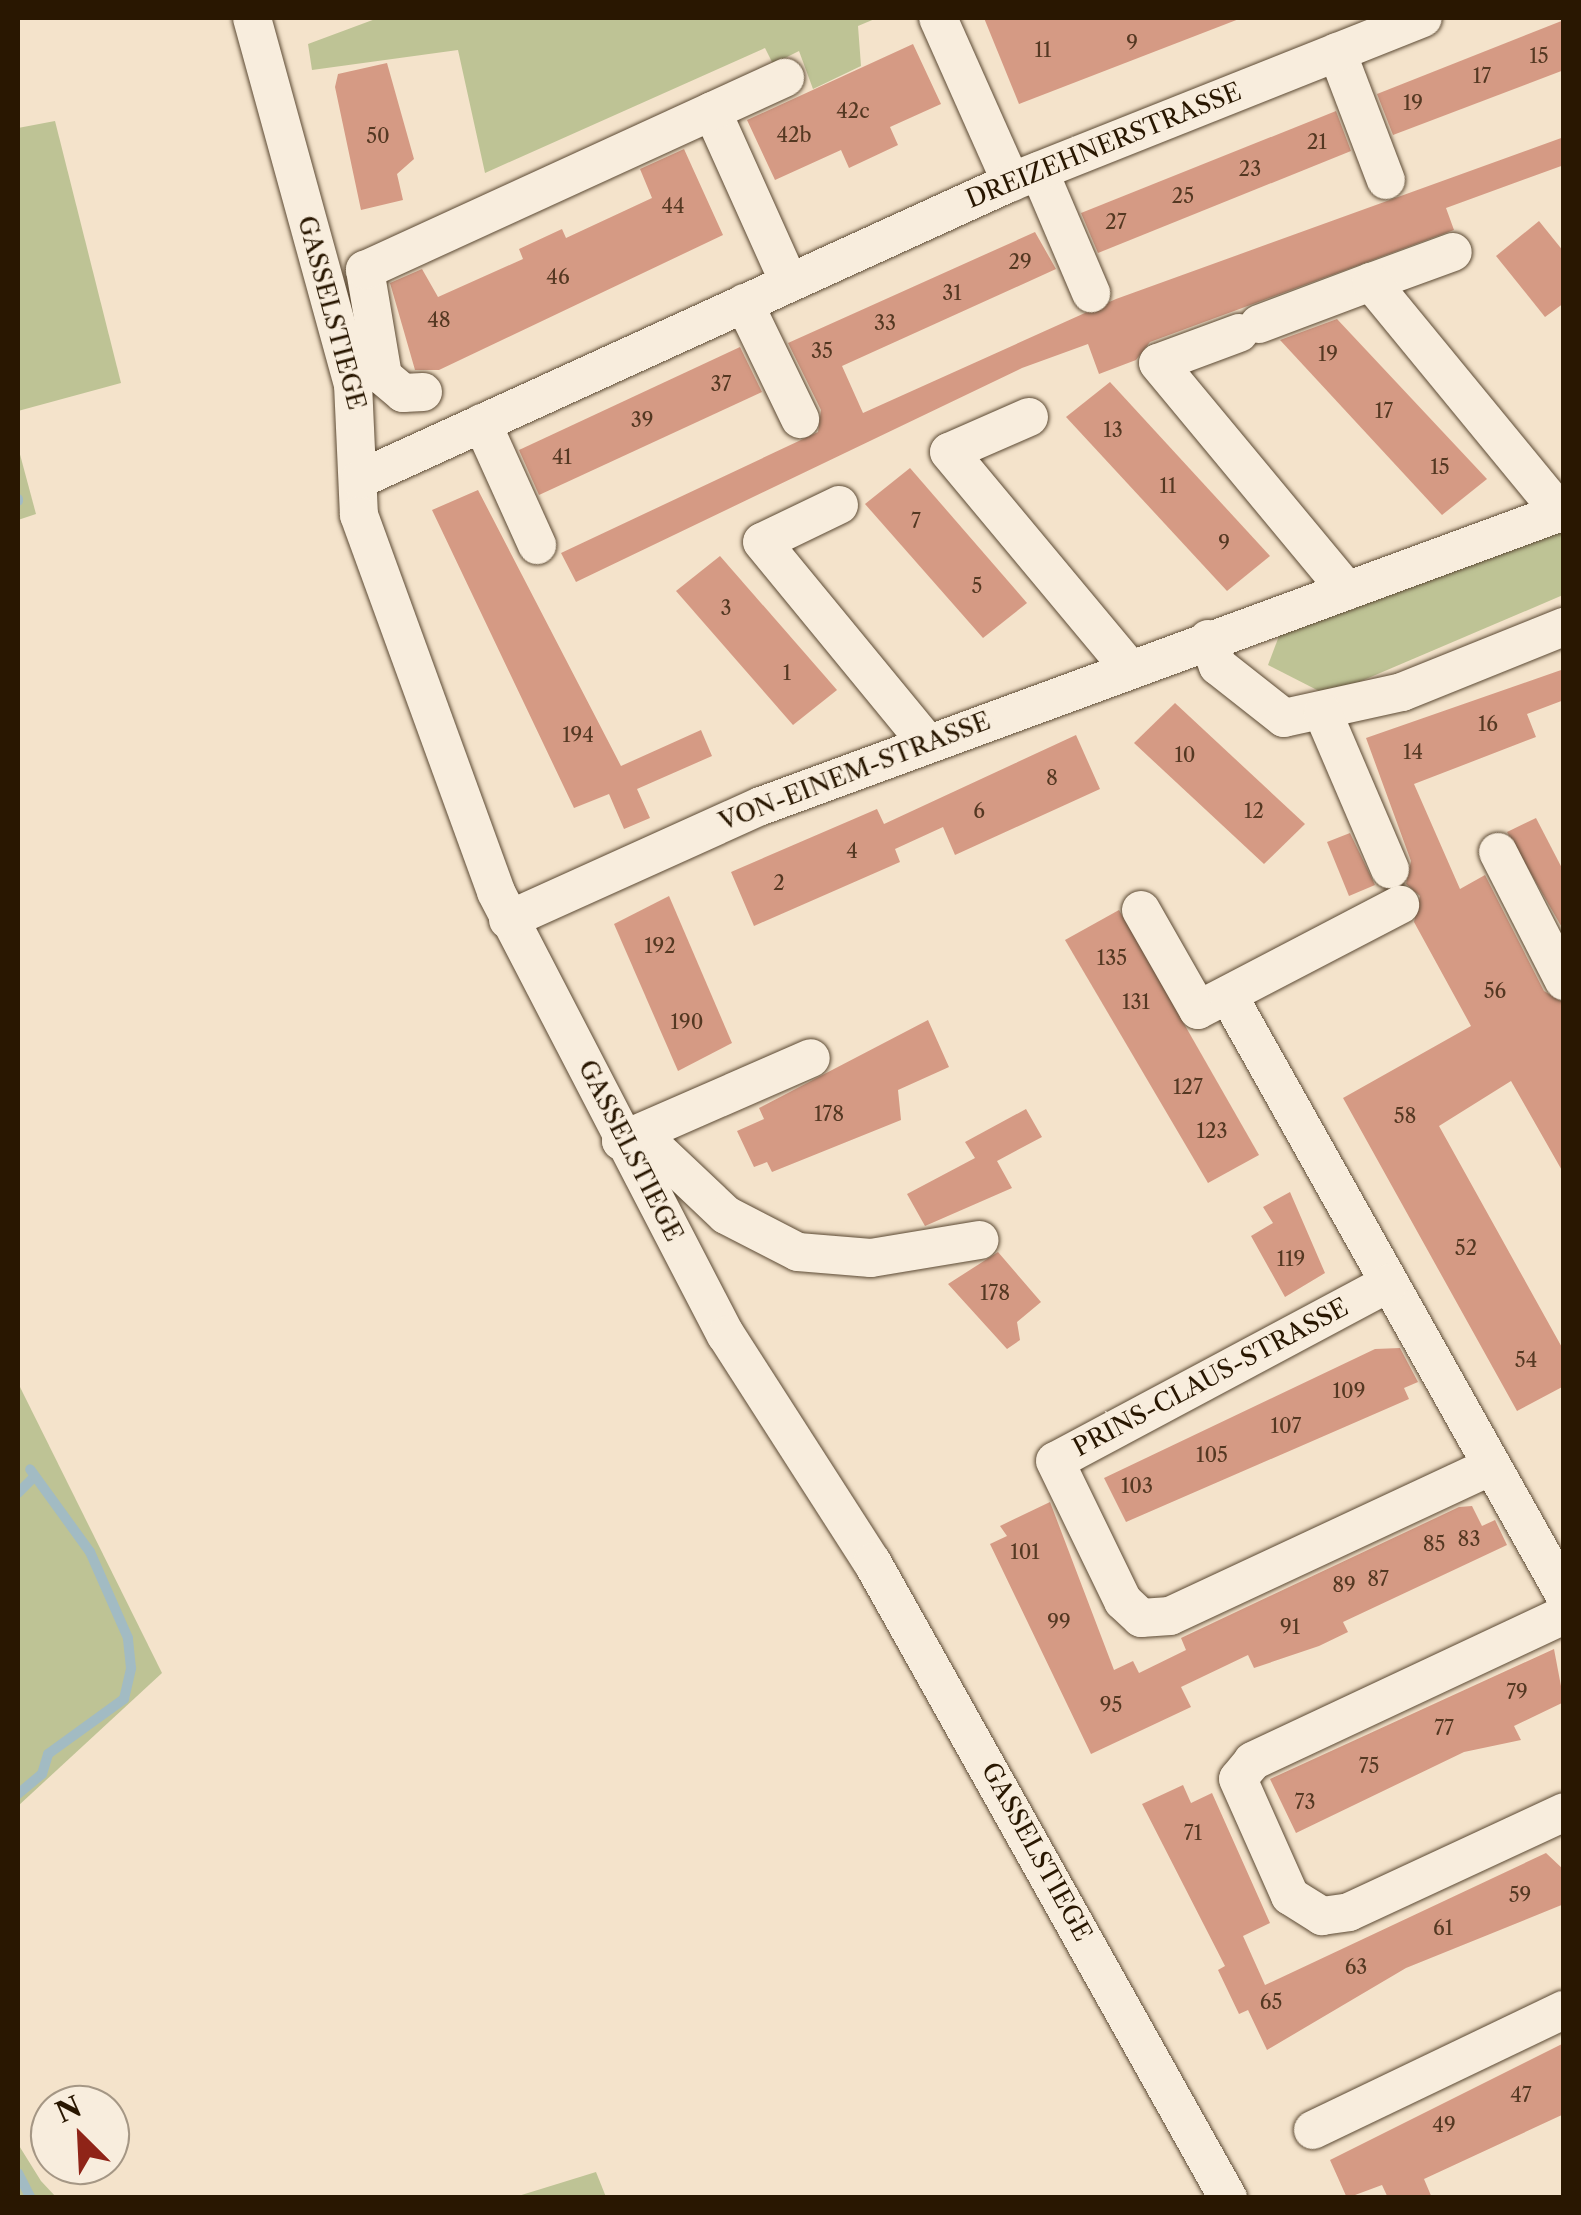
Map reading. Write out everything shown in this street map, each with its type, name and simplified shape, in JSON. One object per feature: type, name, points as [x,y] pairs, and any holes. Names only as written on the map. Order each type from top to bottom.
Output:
[{"type":"street","name":"GASSELSTIEGE","points":[[252,18],[353,384],[360,479],[375,564],[508,920],[726,1336],[872,1562],[1228,2198]]},
{"type":"street","points":[[938,18],[1091,293]]},
{"type":"street","name":"DREIZEHNERSTRASSE","points":[[360,479],[1025,177],[1423,18]]},
{"type":"street","points":[[1337,52],[1386,180]]},
{"type":"street","points":[[423,392],[403,393],[384,376],[365,270],[785,78]]},
{"type":"street","points":[[712,111],[789,282]]},
{"type":"street","points":[[1348,591],[1158,363],[1453,252]]},
{"type":"street","points":[[1371,282],[1562,512]]},
{"type":"street","points":[[744,302],[800,420]]},
{"type":"street","points":[[1029,416],[949,452],[1128,668]]},
{"type":"street","points":[[482,423],[537,545]]},
{"type":"street","points":[[839,505],[762,542],[928,744]]},
{"type":"street","name":"VON-EINEM-STRASSE","points":[[508,920],[928,744],[1562,512]]},
{"type":"street","points":[[1208,639],[1218,666],[1250,697],[1284,718],[1322,713],[1564,627]]},
{"type":"street","points":[[1141,910],[1198,1010],[1228,995],[1395,887],[1322,713]]},
{"type":"street","points":[[1498,852],[1564,981]]},
{"type":"street","points":[[1228,995],[1564,1594]]},
{"type":"street","points":[[621,1141],[811,1058]]},
{"type":"street","points":[[621,1141],[652,1144],[726,1215],[798,1252],[871,1258],[980,1240]]},
{"type":"street","name":"PRINS-CLAUS-STRASSE","points":[[1389,1282],[1055,1462],[1123,1601],[1154,1620],[1491,1466]]},
{"type":"street","points":[[1564,1615],[1253,1761],[1238,1779],[1290,1896],[1322,1916],[1349,1912],[1564,1812]]},
{"type":"street","points":[[1313,2130],[1564,2010]]},
{"type":"green space","points":[[378,18],[877,18],[858,26],[861,66],[813,89],[799,51],[773,64],[765,48],[485,173],[458,50],[312,70],[308,44]]},
{"type":"green space","points":[[55,121],[121,383],[18,411],[18,128]]},
{"type":"green space","points":[[18,447],[36,514],[18,520]]},
{"type":"green space","points":[[1563,520],[1563,595],[1359,682],[1319,691],[1268,665],[1279,636]]},
{"type":"green space","points":[[18,1383],[162,1673],[18,1806]]},
{"type":"green space","points":[[18,2144],[30,2163],[30,2185],[45,2185],[56,2197],[18,2197]]},
{"type":"green space","points":[[596,2172],[606,2197],[515,2197]]},
{"type":"building","points":[[984,18],[1239,18],[1239,19],[1019,104]]},
{"type":"building","points":[[1564,20],[1564,70],[1393,135],[1377,94]]},
{"type":"building","points":[[913,44],[941,104],[890,127],[898,145],[849,168],[841,150],[775,180],[747,120]]},
{"type":"building","points":[[387,63],[414,159],[397,174],[403,200],[361,210],[335,87],[338,74]]},
{"type":"building","points":[[1336,111],[1351,151],[1098,253],[1081,213]]},
{"type":"building","points":[[1564,137],[1564,165],[1446,208],[1454,230],[1150,342],[1136,360],[1099,374],[1088,344],[1022,368],[576,582],[561,553],[818,432],[821,410],[788,343],[1035,232],[1056,269],[842,366],[863,413],[1116,299]]},
{"type":"building","points":[[684,149],[723,235],[439,370],[415,370],[390,283],[422,269],[438,297],[523,259],[519,249],[562,229],[566,238],[652,198],[640,169]]},
{"type":"building","points":[[1539,221],[1564,252],[1564,303],[1545,317],[1496,256]]},
{"type":"building","points":[[1337,319],[1487,479],[1442,515],[1280,340]]},
{"type":"building","points":[[740,347],[762,392],[539,495],[519,450]]},
{"type":"building","points":[[1110,382],[1270,556],[1227,591],[1066,417]]},
{"type":"building","points":[[910,468],[1027,603],[983,638],[865,504]]},
{"type":"building","points":[[478,490],[621,766],[701,730],[712,756],[637,789],[650,818],[624,829],[609,794],[574,808],[432,510]]},
{"type":"building","points":[[720,556],[837,690],[793,725],[676,591]]},
{"type":"building","points":[[1564,669],[1564,700],[1527,714],[1536,737],[1414,784],[1460,889],[1485,875],[1544,991],[1564,1003],[1564,1174],[1511,1081],[1439,1126],[1564,1351],[1564,1386],[1517,1411],[1343,1098],[1471,1026],[1414,922],[1420,896],[1406,884],[1411,861],[1366,738]]},
{"type":"building","points":[[1175,703],[1305,824],[1264,864],[1134,743]]},
{"type":"building","points":[[1076,735],[1100,789],[955,855],[943,827],[895,849],[900,862],[754,926],[731,872],[877,809],[884,824]]},
{"type":"building","points":[[1536,818],[1564,872],[1564,931],[1507,832]]},
{"type":"building","points":[[1350,833],[1375,885],[1349,896],[1327,842]]},
{"type":"building","points":[[669,896],[732,1043],[678,1071],[614,924]]},
{"type":"building","points":[[1119,910],[1259,1155],[1208,1183],[1065,940]]},
{"type":"building","points":[[928,1020],[949,1067],[898,1090],[901,1120],[772,1172],[767,1162],[754,1167],[737,1131],[764,1119],[759,1108]]},
{"type":"building","points":[[1026,1109],[1042,1137],[997,1161],[1012,1188],[925,1226],[907,1194],[975,1158],[965,1142]]},
{"type":"building","points":[[1290,1192],[1325,1273],[1285,1297],[1251,1236],[1273,1223],[1263,1207]]},
{"type":"building","points":[[998,1252],[1041,1302],[1017,1322],[1020,1340],[1007,1349],[948,1284]]},
{"type":"building","points":[[1400,1348],[1418,1382],[1404,1388],[1409,1399],[1126,1522],[1104,1478],[1375,1349]]},
{"type":"building","points":[[1050,1502],[1114,1670],[1133,1661],[1139,1673],[1186,1650],[1181,1638],[1459,1507],[1472,1506],[1482,1526],[1495,1520],[1507,1545],[1343,1622],[1348,1632],[1319,1646],[1254,1668],[1248,1655],[1181,1687],[1191,1707],[1091,1754],[990,1544],[1007,1536],[1000,1526]]},
{"type":"building","points":[[1554,1649],[1564,1702],[1514,1726],[1521,1740],[1464,1752],[1296,1833],[1270,1779]]},
{"type":"building","points":[[1183,1785],[1191,1803],[1212,1793],[1270,1923],[1243,1936],[1265,1985],[1546,1853],[1564,1870],[1564,1904],[1406,1968],[1267,2050],[1248,2010],[1239,2014],[1218,1970],[1225,1966],[1142,1804]]},
{"type":"building","points":[[1564,2043],[1564,2114],[1424,2179],[1432,2198],[1388,2198],[1382,2185],[1347,2198],[1330,2160]]},
{"type":"waterway","points":[[18,1794],[42,1774],[48,1754],[124,1699],[131,1668],[128,1638],[90,1552],[30,1469]]},
{"type":"waterway","points":[[18,1493],[34,1477]]},
{"type":"waterway","points":[[18,2173],[31,2198]]}]
